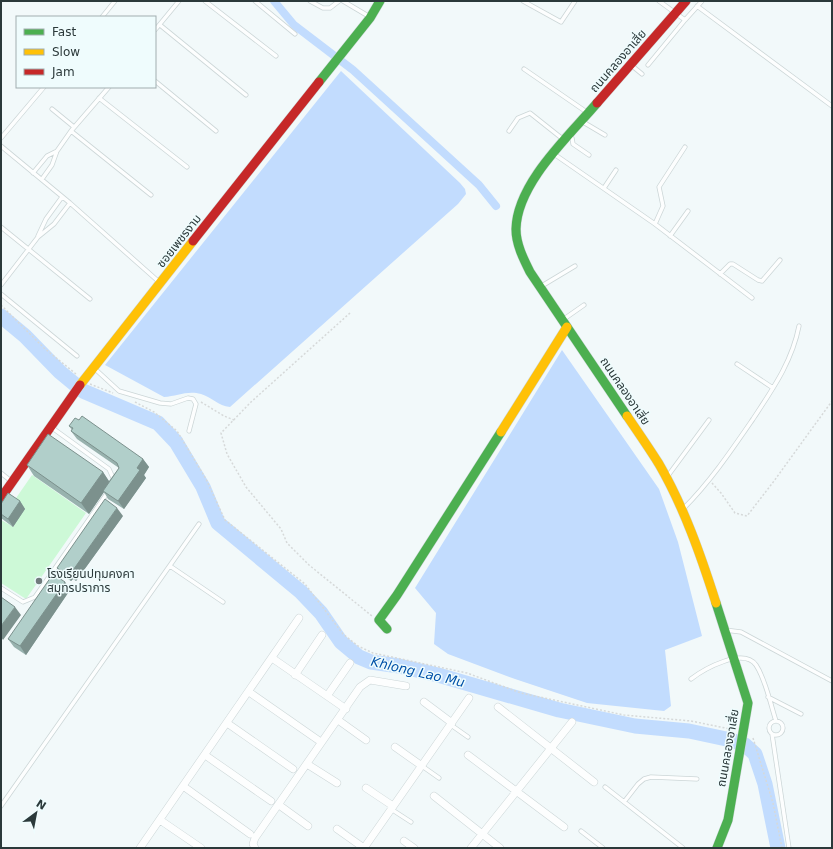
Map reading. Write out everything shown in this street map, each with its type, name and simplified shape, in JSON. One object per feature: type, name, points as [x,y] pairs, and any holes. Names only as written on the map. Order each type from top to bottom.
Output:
[{"type":"street","name":"ซอยเพชรงาม","points":[[1,498],[83,378],[161,283],[370,18],[380,1]]},
{"type":"street","name":"ถนนคลองอาเสี่ย","points":[[686,1],[554,153],[529,187],[518,207],[517,219],[520,254],[667,478],[683,509],[734,658],[748,703],[747,716],[743,724],[747,735],[740,750],[728,820],[717,848]]},
{"type":"street","points":[[387,628],[379,620],[397,595],[565,324]]},
{"type":"street","points":[[140,848],[299,618]]},
{"type":"street","points":[[295,675],[322,635]]},
{"type":"street","points":[[272,658],[346,709]]},
{"type":"street","points":[[327,696],[350,663]]},
{"type":"street","points":[[255,848],[254,844],[256,838],[360,687],[370,680],[406,686]]},
{"type":"street","points":[[249,692],[318,740]]},
{"type":"street","points":[[337,829],[364,848],[469,698]]},
{"type":"street","points":[[424,702],[452,724]]},
{"type":"street","points":[[498,707],[594,782]]},
{"type":"street","points":[[338,720],[366,740]]},
{"type":"street","points":[[471,848],[572,722]]},
{"type":"street","points":[[227,723],[293,769]]},
{"type":"street","points":[[395,747],[422,766]]},
{"type":"street","points":[[205,755],[271,801]]},
{"type":"street","points":[[468,755],[564,827]]},
{"type":"street","points":[[307,764],[337,783]]},
{"type":"street","points":[[183,786],[250,834]]},
{"type":"street","points":[[366,788],[392,808]]},
{"type":"street","points":[[434,796],[500,848]]},
{"type":"street","points":[[278,805],[308,826]]},
{"type":"street","points":[[160,820],[201,848]]},
{"type":"street","points":[[404,841],[414,848]]},
{"type":"lane","points":[[103,16],[115,1]]},
{"type":"lane","points":[[156,29],[179,1]]},
{"type":"lane","points":[[206,1],[276,56]]},
{"type":"lane","points":[[255,1],[295,34]]},
{"type":"lane","points":[[310,1],[323,8],[330,8],[339,1]]},
{"type":"lane","points":[[343,1],[370,18]]},
{"type":"lane","points":[[523,1],[561,22],[575,1]]},
{"type":"lane","points":[[659,1],[685,20]]},
{"type":"lane","points":[[648,65],[702,1]]},
{"type":"lane","points":[[697,6],[832,106]]},
{"type":"lane","points":[[160,25],[246,95]]},
{"type":"lane","points":[[598,102],[630,65],[642,74]]},
{"type":"lane","points":[[524,70],[589,113]]},
{"type":"lane","points":[[156,82],[216,131]]},
{"type":"lane","points":[[1,138],[43,88]]},
{"type":"lane","points":[[42,180],[52,165],[57,151],[71,131],[108,88]]},
{"type":"lane","points":[[99,98],[186,167]]},
{"type":"lane","points":[[52,109],[74,127]]},
{"type":"lane","points":[[509,131],[518,118],[530,113],[565,141]]},
{"type":"lane","points":[[582,121],[605,135]]},
{"type":"lane","points":[[71,131],[151,195]]},
{"type":"lane","points":[[574,131],[572,141],[589,154]]},
{"type":"lane","points":[[1,146],[70,203],[161,283]]},
{"type":"lane","points":[[655,224],[664,206],[659,187],[685,147]]},
{"type":"lane","points":[[33,173],[47,156],[57,151]]},
{"type":"lane","points":[[554,153],[655,224],[752,298]]},
{"type":"lane","points":[[604,188],[616,170]]},
{"type":"lane","points":[[1,285],[38,237],[46,219],[62,197]]},
{"type":"lane","points":[[38,237],[54,224],[70,203]]},
{"type":"lane","points":[[670,236],[688,211]]},
{"type":"lane","points":[[1,227],[90,299]]},
{"type":"lane","points":[[720,274],[730,264],[733,264],[762,281],[780,260]]},
{"type":"lane","points":[[540,286],[575,266]]},
{"type":"lane","points":[[1,294],[77,356]]},
{"type":"lane","points":[[565,324],[584,305]]},
{"type":"lane","points":[[683,509],[710,480],[773,388],[789,361],[799,326]]},
{"type":"lane","points":[[737,364],[773,388]]},
{"type":"lane","points":[[93,367],[120,391],[160,403],[171,404],[188,398],[194,400],[196,404],[189,431]]},
{"type":"lane","points":[[667,478],[709,420]]},
{"type":"lane","points":[[50,427],[109,469],[114,478],[114,484]]},
{"type":"lane","points":[[1,473],[12,482]]},
{"type":"lane","points":[[1,588],[23,602],[35,597],[109,490]]},
{"type":"lane","points":[[1,806],[199,524]]},
{"type":"lane","points":[[170,566],[223,602]]},
{"type":"lane","points":[[724,630],[741,632],[832,681]]},
{"type":"lane","points":[[691,679],[699,673],[734,658],[748,659],[755,664],[760,672],[776,721],[780,722],[783,728],[779,734],[772,734]]},
{"type":"lane","points":[[768,697],[801,714]]},
{"type":"lane","points":[[776,721],[769,724],[768,728],[772,734],[789,848]]},
{"type":"lane","points":[[452,724],[468,737]]},
{"type":"lane","points":[[422,766],[439,778]]},
{"type":"lane","points":[[624,802],[644,779],[651,777],[697,779]]},
{"type":"lane","points":[[605,787],[683,848]]},
{"type":"lane","points":[[392,808],[411,822]]},
{"type":"lane","points":[[581,831],[603,848]]},
{"type":"path","points":[[1,305],[44,348],[95,387],[117,395]]},
{"type":"path","points":[[350,313],[251,402],[222,433],[227,454],[246,487],[281,529],[286,543],[347,597],[379,620]]},
{"type":"path","points":[[129,400],[154,412],[177,430],[206,479],[225,520],[305,584],[344,634],[358,646],[373,653],[467,673],[521,693],[603,711],[630,716],[691,721],[730,729],[735,722]]},
{"type":"path","points":[[194,400],[204,402],[224,416],[234,420]]},
{"type":"path","points":[[710,480],[736,513],[747,516],[832,401]]},
{"type":"path","points":[[747,735],[773,803],[782,848]]},
{"type":"green space","points":[[32,475],[86,513],[26,599],[1,583],[1,520],[14,527],[14,501]]},
{"type":"water","points":[[341,71],[460,183],[465,189],[466,194],[458,204],[230,407],[222,405],[205,395],[196,393],[164,397],[105,365]]},
{"type":"water","points":[[562,350],[659,489],[678,542],[702,636],[665,650],[671,706],[664,711],[587,703],[515,679],[448,654],[434,644],[436,613],[415,588]]},
{"type":"building","points":[[82,416],[143,459],[137,468],[140,470],[118,501],[103,491],[119,468],[117,463],[71,431],[73,428],[69,426],[75,418],[79,420]]},
{"type":"building","points":[[48,434],[103,472],[81,503],[27,465]]},
{"type":"building","points":[[8,493],[20,501],[8,519],[1,514],[1,504]]},
{"type":"building","points":[[105,499],[117,508],[71,573],[67,571],[65,573],[57,568]]},
{"type":"building","points":[[53,574],[65,582],[20,646],[8,639]]},
{"type":"building","points":[[1,597],[15,607],[1,626]]},
{"type":"waterway","points":[[274,1],[294,25],[353,70],[479,185],[496,206]]},
{"type":"waterway","name":"Khlong Lao Mu","points":[[1,316],[25,336],[60,372],[83,391],[158,423],[176,442],[203,487],[218,523],[301,592],[321,613],[341,642],[359,657],[371,662],[399,666],[438,675],[559,710],[635,726],[689,731],[731,740],[745,745],[755,754],[765,784],[778,848]]},
{"type":"traffic: fast","points":[[319,82],[370,18],[380,1]]},
{"type":"traffic: fast","points":[[597,103],[559,145],[535,178],[525,195],[519,212],[516,235],[520,251],[530,272],[627,416]]},
{"type":"traffic: fast","points":[[387,629],[379,620],[397,595],[501,432]]},
{"type":"traffic: fast","points":[[716,603],[748,703],[728,820],[717,848]]},
{"type":"traffic: slow","points":[[80,385],[193,241]]},
{"type":"traffic: slow","points":[[501,432],[567,327]]},
{"type":"traffic: slow","points":[[627,416],[668,480],[684,514],[716,603]]},
{"type":"traffic: jam","points":[[597,103],[686,1]]},
{"type":"traffic: jam","points":[[193,241],[319,82]]},
{"type":"traffic: jam","points":[[1,498],[80,385]]},
{"type":"place","name":"โรงเรียนปทุมคงคา สมุทรปราการ","points":[[39,581]]}]
